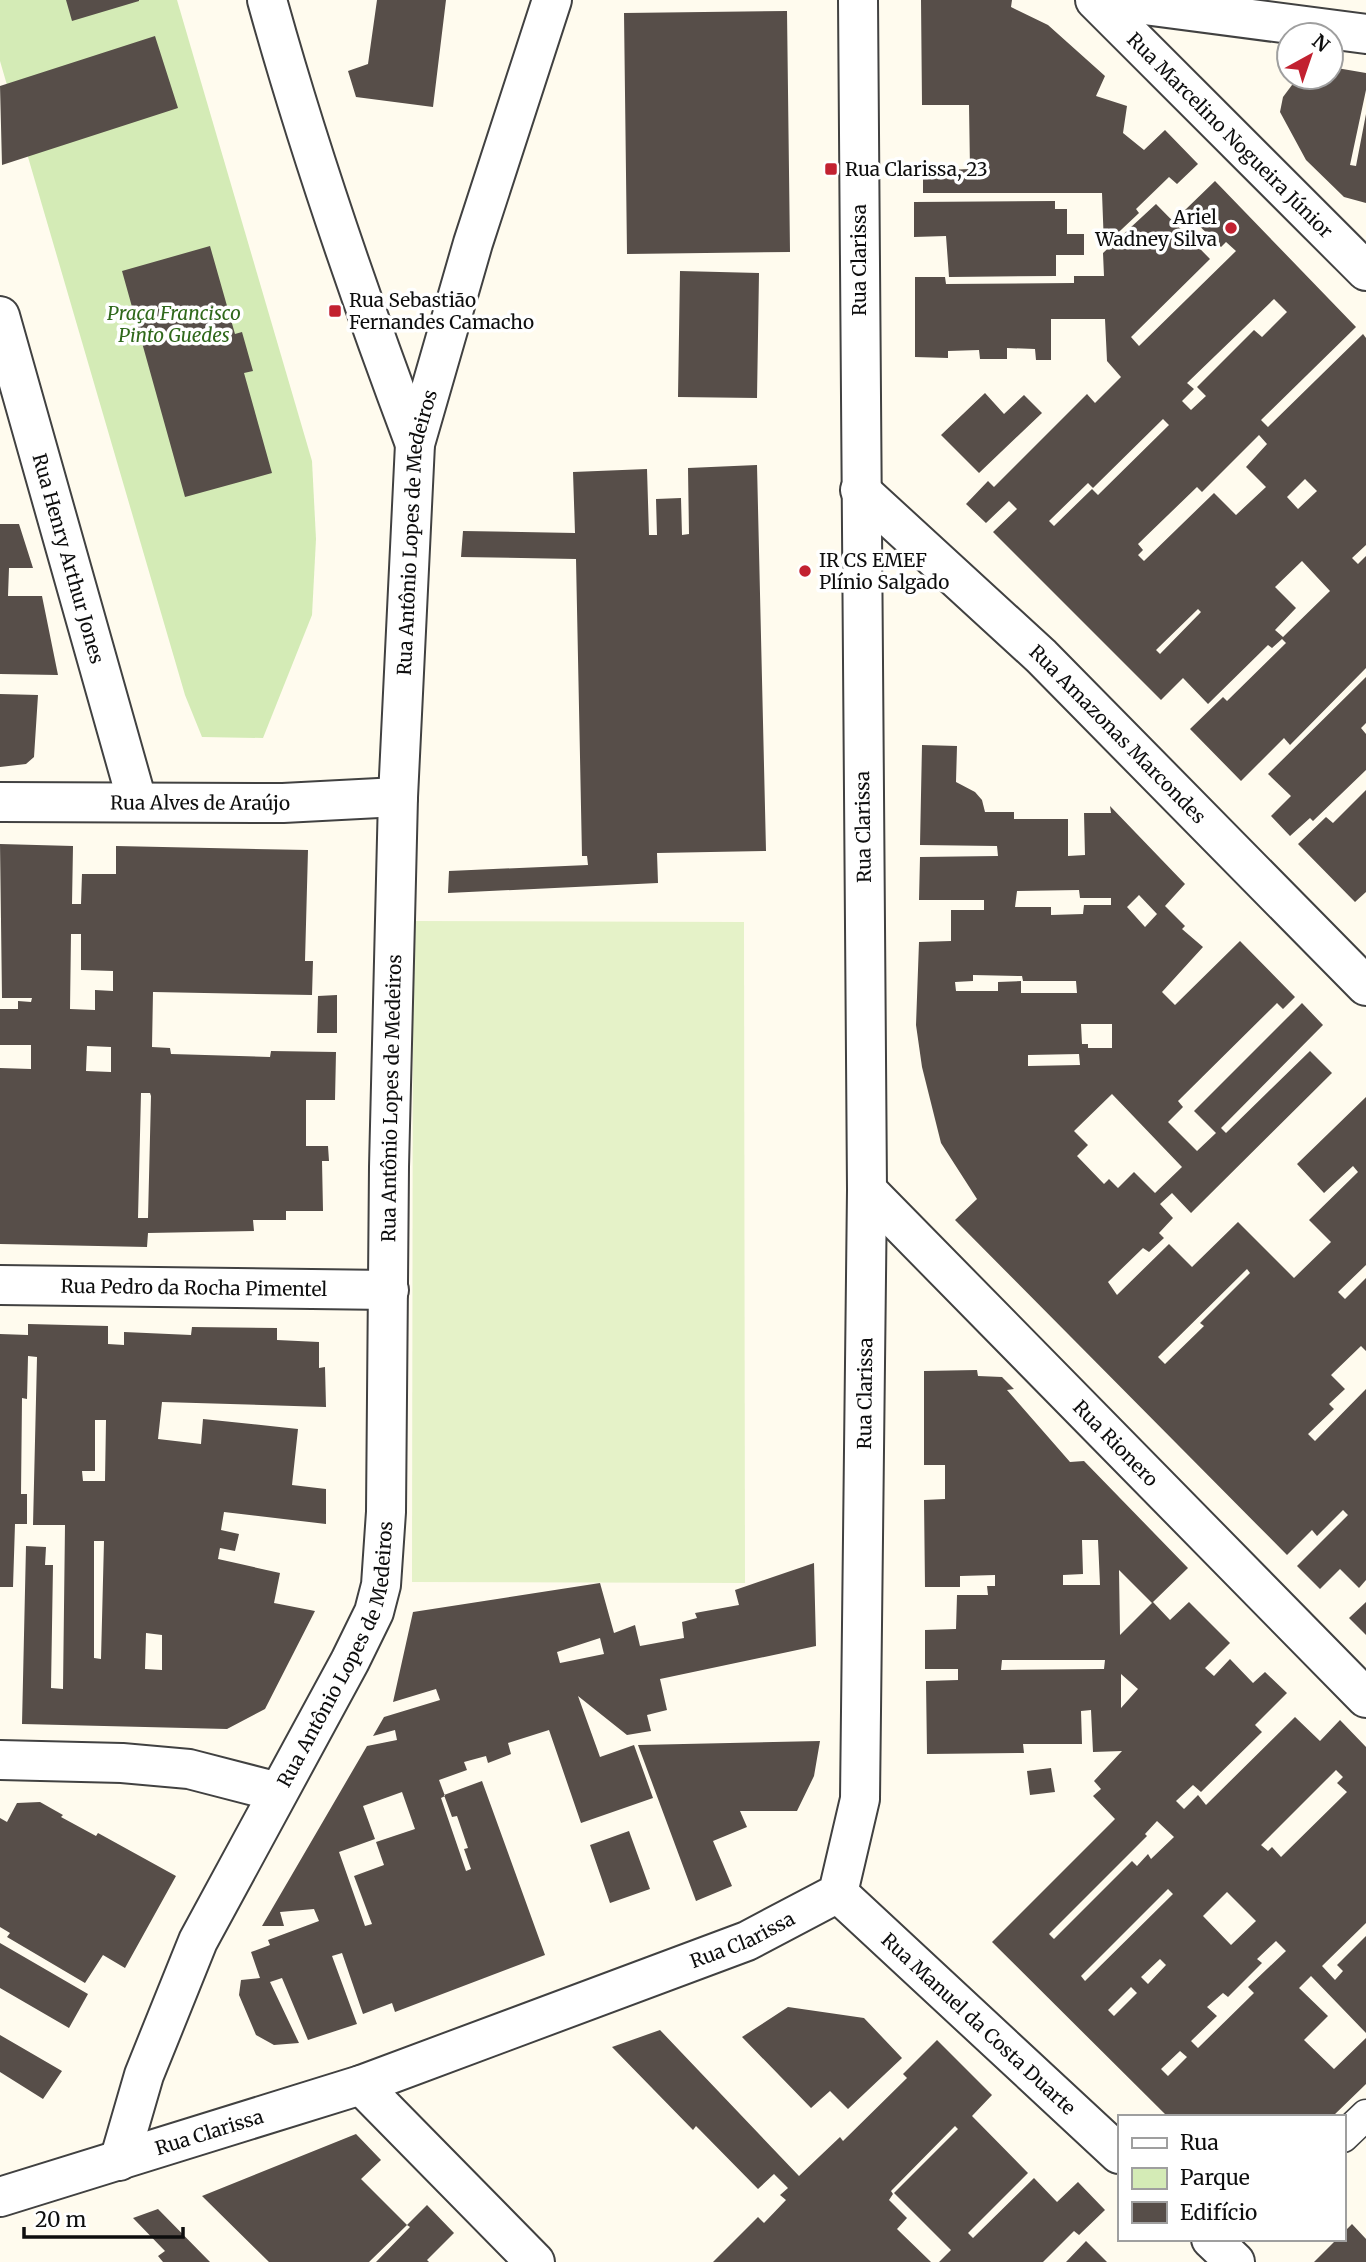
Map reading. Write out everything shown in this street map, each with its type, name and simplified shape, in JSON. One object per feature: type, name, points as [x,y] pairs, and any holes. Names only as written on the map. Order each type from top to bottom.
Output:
[{"type":"street","points":[[267,0],[300,118],[337,230],[415,444]]},
{"type":"street","name":"Rua Antônio Lopes de Medeiros","points":[[119,2161],[144,2075],[198,1941],[350,1661],[374,1612],[381,1585],[386,1498],[398,797],[415,444],[473,243],[552,0]]},
{"type":"street","name":"Rua Clarissa","points":[[0,2197],[360,2085],[747,1941],[838,1893],[860,1799],[867,1190],[858,0]]},
{"type":"street","name":"Rua Marcelino Nogueira Júnior","points":[[1095,0],[1366,271]]},
{"type":"street","points":[[1106,0],[1366,34]]},
{"type":"street","name":"Rua Henry Arthur Jones","points":[[0,318],[137,801]]},
{"type":"street","name":"Rua Amazonas Marcondes","points":[[860,490],[1041,656],[1366,986]]},
{"type":"street","name":"Rua Alves de Araújo","points":[[0,802],[283,803],[398,797]]},
{"type":"street","name":"Rua Rionero","points":[[867,1190],[1366,1698]]},
{"type":"street","name":"Rua Pedro da Rocha Pimentel","points":[[0,1285],[389,1290]]},
{"type":"street","points":[[0,1760],[122,1763],[189,1769],[278,1792]]},
{"type":"street","name":"Rua Manuel da Costa Duarte","points":[[838,1893],[1118,2153]]},
{"type":"street","points":[[360,2085],[535,2262]]},
{"type":"lane","points":[[1345,2135],[1366,2115]]},
{"type":"green space","name":"Praça Francisco Pinto Guedes","points":[[0,0],[177,0],[312,461],[316,539],[312,615],[263,738],[202,737],[185,695],[0,61]]},
{"type":"green space","points":[[413,921],[744,922],[745,1583],[412,1582]]},
{"type":"building","points":[[66,0],[139,0],[139,1],[72,21]]},
{"type":"building","points":[[377,0],[446,0],[433,107],[356,97],[348,71],[368,64]]},
{"type":"building","points":[[921,0],[1012,0],[1011,7],[1048,25],[1105,76],[1096,96],[1127,106],[1123,133],[1144,150],[1165,130],[1198,164],[1177,184],[1169,177],[1136,209],[1139,213],[1104,246],[1102,193],[923,193],[923,171],[970,169],[969,105],[922,105]]},
{"type":"building","points":[[787,11],[790,252],[627,254],[624,13]]},
{"type":"building","points":[[155,36],[178,108],[2,165],[0,86]]},
{"type":"building","points":[[1345,69],[1366,73],[1366,90],[1350,165],[1356,166],[1366,114],[1366,203],[1344,197],[1306,160],[1280,112],[1283,97],[1288,91],[1345,91]]},
{"type":"building","points":[[1215,181],[1356,327],[1261,420],[1268,427],[1363,334],[1366,338],[1366,545],[1352,558],[1358,564],[1366,556],[1366,668],[1290,745],[1284,738],[1241,781],[1190,729],[1223,697],[1227,701],[1286,643],[1282,639],[1272,648],[1268,645],[1208,704],[1183,678],[1161,700],[993,532],[1017,509],[1009,501],[986,523],[966,504],[988,481],[994,487],[1087,394],[1095,403],[1121,377],[1107,361],[1105,319],[1051,319],[1051,360],[1036,360],[1035,349],[1007,348],[1007,359],[980,359],[979,350],[948,351],[948,358],[915,357],[915,277],[945,277],[946,284],[1074,283],[1074,276],[1104,276],[1103,253],[1156,204],[1210,259],[1131,337],[1139,346],[1236,251],[1226,242],[1221,247],[1184,211]],"holes":[[[1274,299],[1287,312],[1262,337],[1254,330],[1197,387],[1206,396],[1191,410],[1182,401],[1194,389],[1187,383]],[[1163,419],[1169,425],[1098,495],[1092,489],[1054,526],[1049,521],[1088,483],[1093,488]],[[1259,435],[1267,444],[1246,467],[1266,487],[1236,515],[1214,493],[1144,561],[1138,555],[1143,550],[1138,544],[1197,487],[1202,492]],[[1305,479],[1317,491],[1298,509],[1287,497]],[[1302,561],[1330,591],[1283,637],[1275,630],[1296,608],[1275,587]],[[1198,609],[1201,612],[1160,654],[1156,650]]]},
{"type":"building","points":[[1055,201],[1055,209],[1067,209],[1067,234],[1084,234],[1084,255],[1056,255],[1056,276],[949,277],[946,236],[914,237],[914,202]]},
{"type":"building","points":[[210,246],[235,334],[242,332],[253,371],[244,373],[272,473],[185,497],[122,271]]},
{"type":"building","points":[[680,271],[759,273],[757,398],[678,397]]},
{"type":"building","points":[[985,393],[1004,414],[1024,395],[1042,413],[979,473],[941,435]]},
{"type":"building","points":[[757,465],[766,851],[657,853],[658,883],[448,893],[449,871],[588,865],[587,856],[582,856],[576,559],[461,557],[463,531],[575,533],[573,472],[647,469],[649,535],[657,535],[656,499],[681,498],[682,535],[689,534],[688,468]]},
{"type":"building","points":[[0,524],[19,524],[33,568],[9,568],[8,596],[42,596],[58,675],[0,674]]},
{"type":"building","points":[[1366,677],[1366,723],[1361,728],[1366,734],[1366,770],[1313,821],[1310,818],[1290,836],[1271,816],[1291,796],[1268,774]]},
{"type":"building","points":[[0,694],[38,695],[34,757],[26,764],[0,767]]},
{"type":"building","points":[[922,745],[957,746],[956,782],[975,792],[982,800],[985,812],[1014,812],[1014,819],[1068,819],[1068,856],[1085,855],[1084,813],[1111,813],[1110,806],[1185,884],[1165,906],[1185,926],[1182,929],[1203,947],[1162,992],[1175,1005],[1240,941],[1295,997],[1283,1009],[1277,1003],[1178,1101],[1183,1107],[1168,1122],[1197,1151],[1216,1133],[1194,1111],[1302,1003],[1323,1025],[1221,1128],[1226,1133],[1310,1051],[1332,1073],[1191,1213],[1172,1193],[1160,1204],[1173,1218],[1159,1233],[1164,1238],[1149,1252],[1143,1248],[1108,1282],[1117,1295],[1169,1244],[1192,1267],[1238,1222],[1294,1278],[1331,1242],[1309,1220],[1358,1172],[1353,1166],[1324,1193],[1297,1164],[1366,1097],[1366,1265],[1338,1292],[1345,1299],[1366,1278],[1366,1351],[1361,1346],[1331,1375],[1345,1389],[1329,1404],[1334,1409],[1308,1434],[1315,1441],[1366,1389],[1366,1580],[1359,1588],[1340,1569],[1320,1589],[1297,1566],[1348,1515],[1343,1510],[1317,1536],[1312,1530],[1287,1555],[955,1220],[977,1199],[941,1143],[922,1067],[916,1025],[919,942],[951,941],[951,910],[984,910],[984,900],[919,900],[920,857],[998,856],[997,846],[920,845]],"holes":[[[1079,890],[1080,898],[1111,898],[1111,905],[1084,905],[1083,914],[1051,915],[1051,907],[1015,907],[1017,891]],[[1139,895],[1157,914],[1145,927],[1127,907]],[[973,975],[1022,976],[1023,981],[1076,981],[1077,993],[1021,993],[1021,981],[998,982],[998,991],[956,991],[955,982],[973,981]],[[1081,1024],[1112,1024],[1112,1048],[1088,1048],[1088,1044],[1082,1044]],[[1079,1054],[1080,1065],[1028,1066],[1028,1055]],[[1112,1094],[1182,1167],[1155,1193],[1134,1172],[1118,1188],[1109,1179],[1104,1184],[1077,1156],[1088,1145],[1074,1131]],[[1247,1269],[1250,1273],[1200,1323],[1204,1326],[1165,1364],[1158,1357]]]},
{"type":"building","points":[[1366,790],[1366,892],[1355,902],[1298,844],[1326,817],[1333,823]]},
{"type":"building","points":[[0,844],[73,846],[72,904],[81,904],[82,874],[116,874],[116,846],[308,850],[305,961],[313,961],[312,995],[153,992],[152,1047],[170,1048],[171,1054],[270,1057],[271,1051],[336,1052],[335,1100],[306,1100],[306,1146],[328,1146],[329,1161],[322,1161],[323,1211],[286,1211],[286,1220],[253,1220],[254,1231],[148,1233],[147,1247],[0,1244],[0,1068],[31,1069],[31,1045],[0,1045],[0,1009],[18,1009],[18,1001],[31,1002],[32,998],[2,998]],"holes":[[[71,934],[81,934],[81,970],[113,971],[113,991],[95,990],[95,1010],[70,1009]],[[87,1046],[111,1047],[111,1072],[86,1071]],[[141,1093],[150,1093],[148,1218],[138,1218]]]},
{"type":"building","points":[[337,995],[337,1033],[317,1033],[318,996]]},
{"type":"building","points":[[28,1324],[108,1326],[108,1344],[124,1345],[124,1332],[191,1335],[192,1327],[277,1328],[277,1340],[319,1342],[319,1368],[325,1367],[326,1407],[162,1402],[158,1439],[201,1444],[203,1419],[298,1429],[292,1485],[326,1489],[326,1524],[224,1512],[221,1530],[239,1534],[235,1551],[220,1548],[218,1559],[280,1573],[274,1603],[315,1611],[265,1709],[227,1729],[22,1724],[26,1546],[46,1547],[45,1565],[53,1565],[51,1688],[63,1689],[65,1525],[33,1525],[37,1357],[28,1356],[27,1399],[22,1398],[21,1494],[27,1494],[27,1524],[15,1524],[13,1587],[0,1587],[0,1334],[28,1335]],"holes":[[[95,1420],[106,1420],[105,1481],[83,1481],[82,1471],[95,1471]],[[94,1541],[104,1541],[101,1659],[94,1658]],[[146,1633],[162,1635],[162,1670],[145,1669]]]},
{"type":"building","points":[[977,1370],[978,1376],[1002,1377],[1014,1389],[1007,1390],[1070,1462],[1084,1461],[1188,1568],[1153,1602],[1170,1620],[1189,1602],[1230,1643],[1205,1668],[1214,1676],[1230,1659],[1253,1683],[1265,1672],[1287,1693],[1255,1725],[1262,1732],[1201,1792],[1193,1785],[1176,1801],[1184,1809],[1198,1795],[1206,1805],[1295,1717],[1320,1741],[1340,1720],[1366,1747],[1366,1923],[1322,1966],[1335,1980],[1343,1971],[1337,1965],[1366,1936],[1366,2033],[1311,1976],[1299,1988],[1328,2016],[1304,2040],[1334,2069],[1366,2038],[1366,2084],[1334,2115],[1166,2115],[992,1942],[1115,1819],[1093,1796],[1101,1789],[1094,1781],[1122,1751],[1093,1752],[1091,1710],[1081,1711],[1082,1744],[1023,1744],[1024,1753],[927,1754],[926,1681],[958,1680],[958,1669],[925,1669],[925,1630],[956,1629],[957,1595],[988,1595],[987,1586],[995,1586],[995,1575],[960,1576],[960,1587],[925,1587],[924,1500],[945,1499],[945,1465],[924,1465],[924,1371]],"holes":[[[1082,1540],[1098,1540],[1100,1585],[1063,1585],[1063,1575],[1083,1574]],[[1119,1570],[1152,1603],[1120,1635]],[[1002,1660],[1105,1660],[1104,1669],[1001,1670]],[[1121,1674],[1138,1689],[1121,1708]],[[1336,1770],[1343,1777],[1337,1783],[1347,1792],[1281,1857],[1272,1847],[1268,1851],[1261,1845]],[[1157,1821],[1174,1837],[1151,1859],[1148,1854],[1137,1866],[1132,1861],[1054,1939],[1049,1934],[1147,1836],[1145,1834]],[[1168,1889],[1173,1894],[1085,1981],[1081,1976]],[[1227,1892],[1256,1921],[1231,1945],[1203,1916]],[[1276,1941],[1286,1951],[1248,1987],[1254,1993],[1198,2048],[1191,2041],[1217,2016],[1207,2007],[1223,1993],[1228,1997],[1262,1963],[1257,1959]],[[1160,1959],[1166,1965],[1148,1984],[1141,1977]],[[1131,1987],[1137,1993],[1114,2016],[1108,2010]],[[1180,2051],[1187,2057],[1168,2076],[1161,2069]]]},
{"type":"building","points":[[814,1563],[816,1646],[660,1679],[667,1710],[647,1715],[651,1731],[627,1735],[578,1696],[600,1757],[634,1745],[653,1798],[581,1823],[549,1730],[508,1743],[511,1754],[488,1763],[486,1756],[464,1762],[467,1770],[439,1780],[445,1795],[482,1781],[545,1955],[395,2012],[392,2003],[363,2014],[342,1953],[332,1956],[357,2024],[308,2040],[282,1978],[270,1982],[299,2043],[274,2045],[256,2035],[239,1995],[241,1980],[260,1978],[251,1952],[270,1945],[268,1940],[319,1921],[314,1909],[280,1912],[284,1926],[262,1926],[367,1746],[397,1740],[395,1730],[373,1736],[384,1717],[440,1700],[436,1689],[393,1702],[413,1612],[600,1583],[614,1633],[635,1625],[640,1646],[684,1638],[682,1622],[697,1618],[695,1613],[739,1605],[735,1590]],"holes":[[[600,1638],[604,1654],[560,1663],[557,1652]],[[402,1792],[415,1829],[376,1842],[384,1865],[354,1876],[372,1924],[365,1926],[339,1852],[375,1839],[363,1806]],[[444,1796],[452,1817],[457,1816],[468,1848],[464,1849],[471,1869],[466,1871],[441,1798]]]},
{"type":"building","points":[[1366,1602],[1366,1635],[1349,1618]]},
{"type":"building","points":[[820,1741],[814,1776],[797,1811],[740,1811],[747,1827],[713,1841],[732,1886],[696,1901],[638,1745]]},
{"type":"building","points":[[1051,1768],[1055,1792],[1030,1795],[1027,1771]]},
{"type":"building","points":[[40,1802],[63,1815],[61,1817],[96,1836],[98,1833],[176,1876],[125,1968],[103,1955],[85,1983],[7,1937],[10,1933],[0,1927],[0,1818],[7,1822],[17,1803]]},
{"type":"building","points":[[629,1831],[650,1889],[610,1903],[590,1845]]},
{"type":"building","points":[[0,1943],[88,1994],[69,2028],[0,1988]]},
{"type":"building","points":[[788,2007],[864,2018],[902,2058],[848,2109],[830,2091],[811,2108],[742,2037]]},
{"type":"building","points":[[660,2030],[799,2176],[840,2137],[843,2141],[907,2078],[903,2074],[937,2040],[992,2095],[972,2116],[1028,2173],[968,2233],[973,2238],[1034,2178],[1057,2202],[1078,2182],[1105,2210],[1079,2235],[1074,2231],[1043,2262],[939,2262],[951,2250],[894,2193],[958,2129],[955,2126],[891,2191],[893,2194],[889,2200],[907,2218],[897,2229],[931,2262],[713,2262],[758,2217],[764,2223],[786,2200],[780,2195],[788,2188],[774,2174],[758,2189],[696,2126],[693,2130],[612,2047]]},
{"type":"building","points":[[0,2035],[62,2071],[43,2099],[0,2072]]},
{"type":"building","points":[[356,2134],[381,2160],[361,2179],[407,2225],[369,2262],[269,2262],[202,2196]]},
{"type":"building","points":[[427,2205],[454,2233],[427,2260],[429,2262],[376,2262],[410,2227],[407,2225]]},
{"type":"building","points":[[158,2209],[210,2262],[163,2262],[158,2256],[165,2251],[133,2218]]},
{"type":"building","points":[[1352,2224],[1366,2239],[1366,2262],[1314,2262],[1335,2241],[1345,2241],[1345,2231]]},
{"type":"building","points":[[1086,2241],[1107,2262],[1066,2262]]},
{"type":"place","name":"Rua Clarissa, 23","points":[[831,169]]},
{"type":"place","name":"Ariel Wadney Silva","points":[[1231,228]]},
{"type":"place","name":"Rua Sebastião Fernandes Camacho","points":[[335,311]]},
{"type":"place","name":"IR CS EMEF Plínio Salgado","points":[[805,571]]}]
